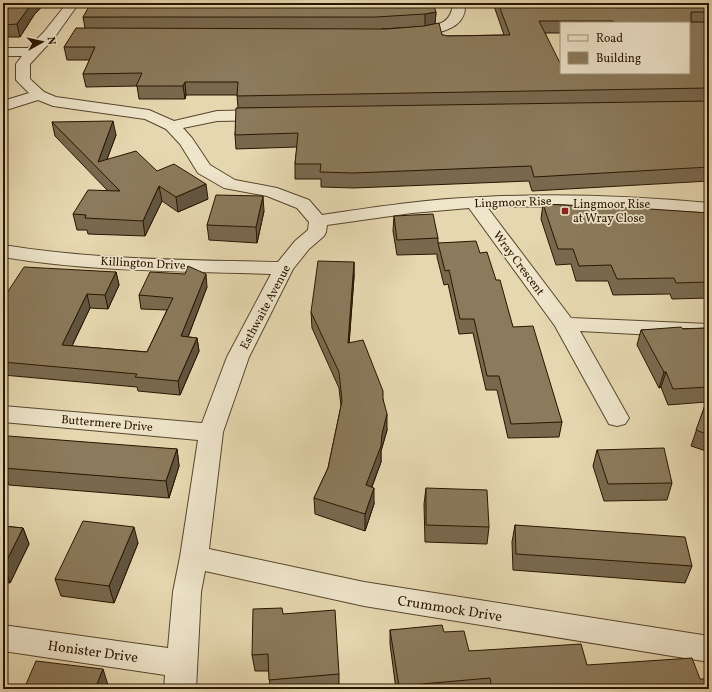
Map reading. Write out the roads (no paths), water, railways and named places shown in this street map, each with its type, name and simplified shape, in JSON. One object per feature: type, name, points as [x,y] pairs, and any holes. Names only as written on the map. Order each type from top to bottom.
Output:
[{"type":"street","points":[[73,3],[56,35],[32,52],[23,64],[23,80],[39,96],[53,101],[149,115],[172,126],[186,141],[204,169],[230,184],[271,192],[303,204],[318,221]]},
{"type":"street","points":[[400,34],[430,30],[453,23],[459,15],[459,3]]},
{"type":"street","points":[[3,52],[32,52]]},
{"type":"street","points":[[3,106],[39,96]]},
{"type":"street","points":[[172,126],[217,116],[277,115]]},
{"type":"street","name":"Lingmoor Rise","points":[[318,221],[398,209],[474,203],[562,200],[629,202],[709,208]]},
{"type":"street","name":"Wray Crescent","points":[[474,203],[565,324],[617,418]]},
{"type":"street","name":"Esthwaite Avenue","points":[[182,676],[187,592],[194,557],[211,432],[238,358],[284,268],[302,245],[317,232],[318,221]]},
{"type":"street","name":"Killington Drive","points":[[3,251],[47,258],[284,268]]},
{"type":"street","points":[[565,324],[709,331]]},
{"type":"street","name":"Buttermere Drive","points":[[3,414],[211,432]]},
{"type":"street","name":"Crummock Drive","points":[[194,557],[364,594],[709,649]]},
{"type":"street","name":"Honister Drive","points":[[3,638],[182,676]]},
{"type":"place","name":"Lingmoor Rise at Wray Close","points":[[565,211]]}]
